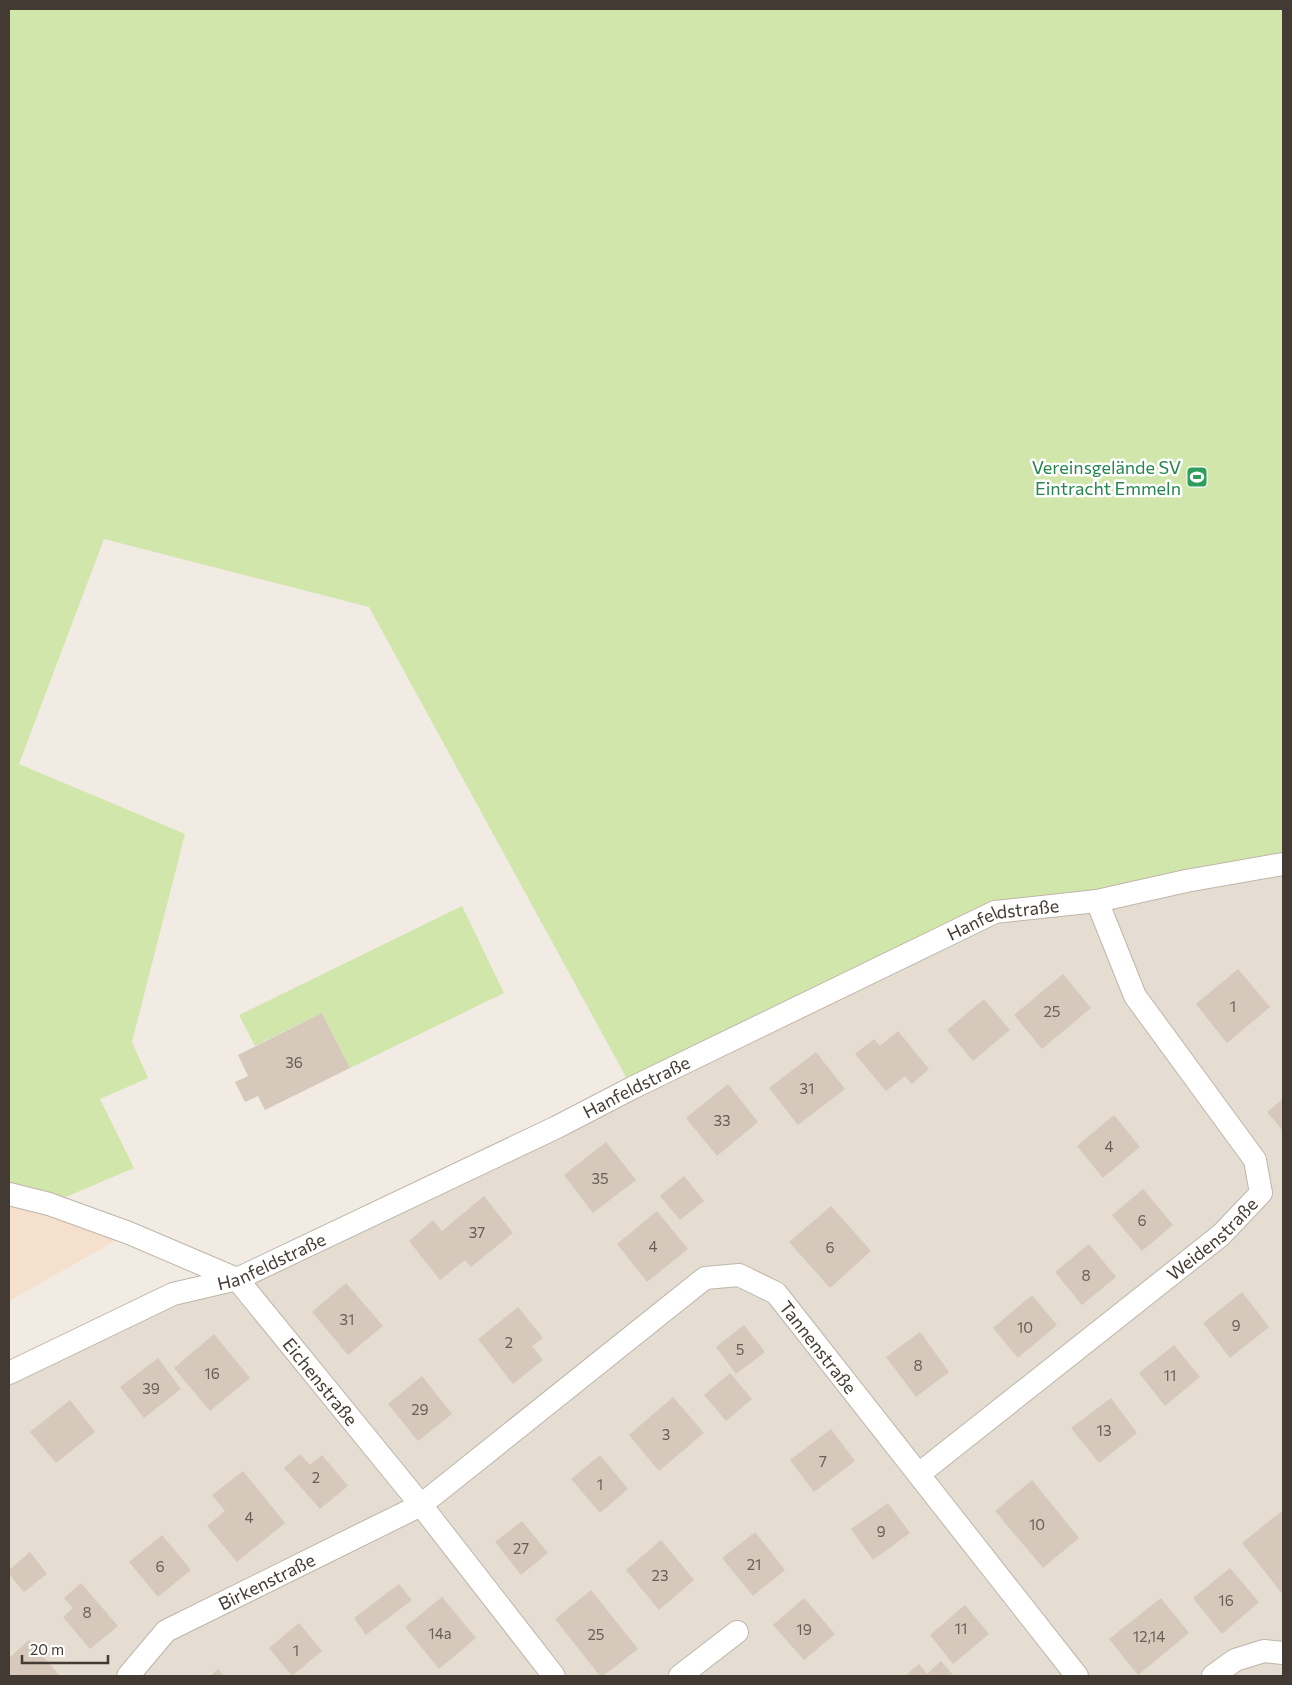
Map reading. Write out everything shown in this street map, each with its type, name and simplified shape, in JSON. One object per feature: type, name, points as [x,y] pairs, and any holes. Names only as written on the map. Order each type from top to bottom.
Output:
[{"type":"street","name":"Hanfeldstraße","points":[[9,1373],[173,1294],[237,1279],[557,1127],[641,1084],[995,912],[1097,901],[1186,881],[1283,864]]},
{"type":"street","name":"Weidenstraße","points":[[919,1474],[1222,1235],[1261,1193],[1255,1160],[1135,996],[1097,901]]},
{"type":"street","name":"Eichenstraße","points":[[9,1194],[49,1204],[130,1233],[237,1279],[421,1505],[554,1676]]},
{"type":"street","name":"Tannenstraße","points":[[421,1505],[706,1278],[739,1275],[776,1293],[1077,1676]]},
{"type":"street","name":"Birkenstraße","points":[[128,1676],[166,1631],[421,1505]]},
{"type":"street","points":[[680,1676],[737,1632]]},
{"type":"street","points":[[1212,1676],[1235,1660],[1264,1651],[1283,1653]]},
{"type":"shaded area","points":[[1283,864],[1283,1676],[9,1676],[9,1373],[237,1279],[995,912]]},
{"type":"shaded area","points":[[9,1194],[129,1233],[9,1301]]},
{"type":"green space","points":[[9,9],[1283,9],[1283,864],[995,912],[632,1088],[369,607],[104,539],[19,764],[185,834],[132,1042],[148,1078],[100,1099],[134,1168],[49,1204],[9,1194]]},
{"type":"green space","points":[[462,906],[504,993],[350,1068],[322,1013],[255,1046],[239,1015]]},
{"type":"building","points":[[1238,969],[1270,1007],[1227,1043],[1196,1004]]},
{"type":"building","points":[[1063,974],[1091,1008],[1042,1049],[1014,1015]]},
{"type":"building","points":[[984,999],[1010,1030],[973,1061],[947,1030]]},
{"type":"building","points":[[322,1013],[350,1068],[265,1110],[258,1096],[245,1102],[235,1082],[248,1076],[238,1055]]},
{"type":"building","points":[[898,1031],[929,1069],[912,1084],[905,1076],[886,1091],[855,1054],[874,1039],[880,1046]]},
{"type":"building","points":[[816,1052],[845,1089],[798,1125],[769,1088]]},
{"type":"building","points":[[728,1084],[758,1122],[717,1156],[686,1118]]},
{"type":"building","points":[[1283,1099],[1283,1131],[1267,1112]]},
{"type":"building","points":[[1114,1115],[1140,1147],[1103,1178],[1077,1146]]},
{"type":"building","points":[[606,1142],[636,1180],[593,1213],[564,1175]]},
{"type":"building","points":[[684,1176],[704,1201],[680,1220],[660,1196]]},
{"type":"building","points":[[1143,1189],[1173,1225],[1142,1251],[1112,1215]]},
{"type":"building","points":[[484,1196],[513,1233],[471,1267],[465,1260],[440,1280],[409,1241],[433,1220],[442,1231]]},
{"type":"building","points":[[831,1206],[871,1251],[830,1288],[789,1242]]},
{"type":"building","points":[[657,1211],[688,1249],[647,1282],[617,1244]]},
{"type":"building","points":[[1089,1244],[1116,1277],[1082,1305],[1055,1272]]},
{"type":"building","points":[[346,1283],[383,1326],[348,1355],[312,1312]]},
{"type":"building","points":[[1242,1292],[1269,1327],[1230,1358],[1203,1323]]},
{"type":"building","points":[[1032,1295],[1057,1325],[1018,1358],[993,1328]]},
{"type":"building","points":[[518,1307],[543,1338],[532,1346],[543,1360],[513,1384],[478,1339]]},
{"type":"building","points":[[744,1325],[765,1352],[736,1374],[716,1347]]},
{"type":"building","points":[[920,1332],[949,1372],[916,1397],[886,1357]]},
{"type":"building","points":[[214,1334],[250,1378],[210,1411],[174,1368]]},
{"type":"building","points":[[1174,1345],[1200,1377],[1165,1406],[1139,1373]]},
{"type":"building","points":[[158,1358],[181,1389],[144,1418],[120,1387]]},
{"type":"building","points":[[730,1373],[752,1399],[726,1421],[704,1395]]},
{"type":"building","points":[[422,1376],[452,1414],[418,1441],[388,1404]]},
{"type":"building","points":[[673,1397],[704,1433],[659,1471],[629,1435]]},
{"type":"building","points":[[1111,1398],[1137,1433],[1099,1463],[1071,1428]]},
{"type":"building","points":[[70,1400],[95,1432],[56,1463],[30,1432]]},
{"type":"building","points":[[831,1429],[855,1461],[814,1492],[790,1460]]},
{"type":"building","points":[[300,1454],[310,1465],[322,1455],[348,1486],[320,1509],[284,1468]]},
{"type":"building","points":[[600,1455],[628,1489],[600,1513],[571,1479]]},
{"type":"building","points":[[243,1471],[285,1523],[237,1562],[207,1526],[225,1511],[212,1495]]},
{"type":"building","points":[[1032,1480],[1079,1538],[1043,1568],[995,1511]]},
{"type":"building","points":[[888,1503],[910,1533],[873,1560],[851,1529]]},
{"type":"building","points":[[1283,1510],[1283,1595],[1242,1543]]},
{"type":"building","points":[[522,1521],[548,1553],[521,1575],[495,1542]]},
{"type":"building","points":[[755,1532],[785,1570],[753,1596],[722,1558]]},
{"type":"building","points":[[162,1535],[191,1570],[158,1597],[129,1562]]},
{"type":"building","points":[[661,1540],[694,1580],[659,1610],[626,1570]]},
{"type":"building","points":[[30,1552],[47,1574],[24,1592],[9,1574],[9,1570]]},
{"type":"building","points":[[1230,1568],[1259,1602],[1222,1634],[1193,1598]]},
{"type":"building","points":[[81,1583],[118,1626],[90,1649],[63,1617],[73,1608],[64,1598]]},
{"type":"building","points":[[399,1584],[412,1600],[366,1635],[354,1618]]},
{"type":"building","points":[[591,1590],[638,1649],[603,1676],[600,1676],[555,1619]]},
{"type":"building","points":[[442,1597],[476,1638],[439,1669],[405,1627]]},
{"type":"building","points":[[804,1598],[835,1634],[804,1660],[773,1625]]},
{"type":"building","points":[[1161,1598],[1189,1633],[1138,1675],[1109,1639]]},
{"type":"building","points":[[965,1605],[989,1634],[953,1664],[930,1635]]},
{"type":"building","points":[[299,1623],[322,1651],[292,1676],[269,1648]]},
{"type":"building","points":[[29,1640],[60,1676],[9,1676],[9,1658]]},
{"type":"building","points":[[941,1661],[954,1676],[905,1676],[919,1664],[927,1674]]},
{"type":"building","points":[[218,1669],[224,1676],[210,1676]]},
{"type":"place","name":"Vereinsgelände SV Eintracht Emmeln","points":[[1197,477]]}]
